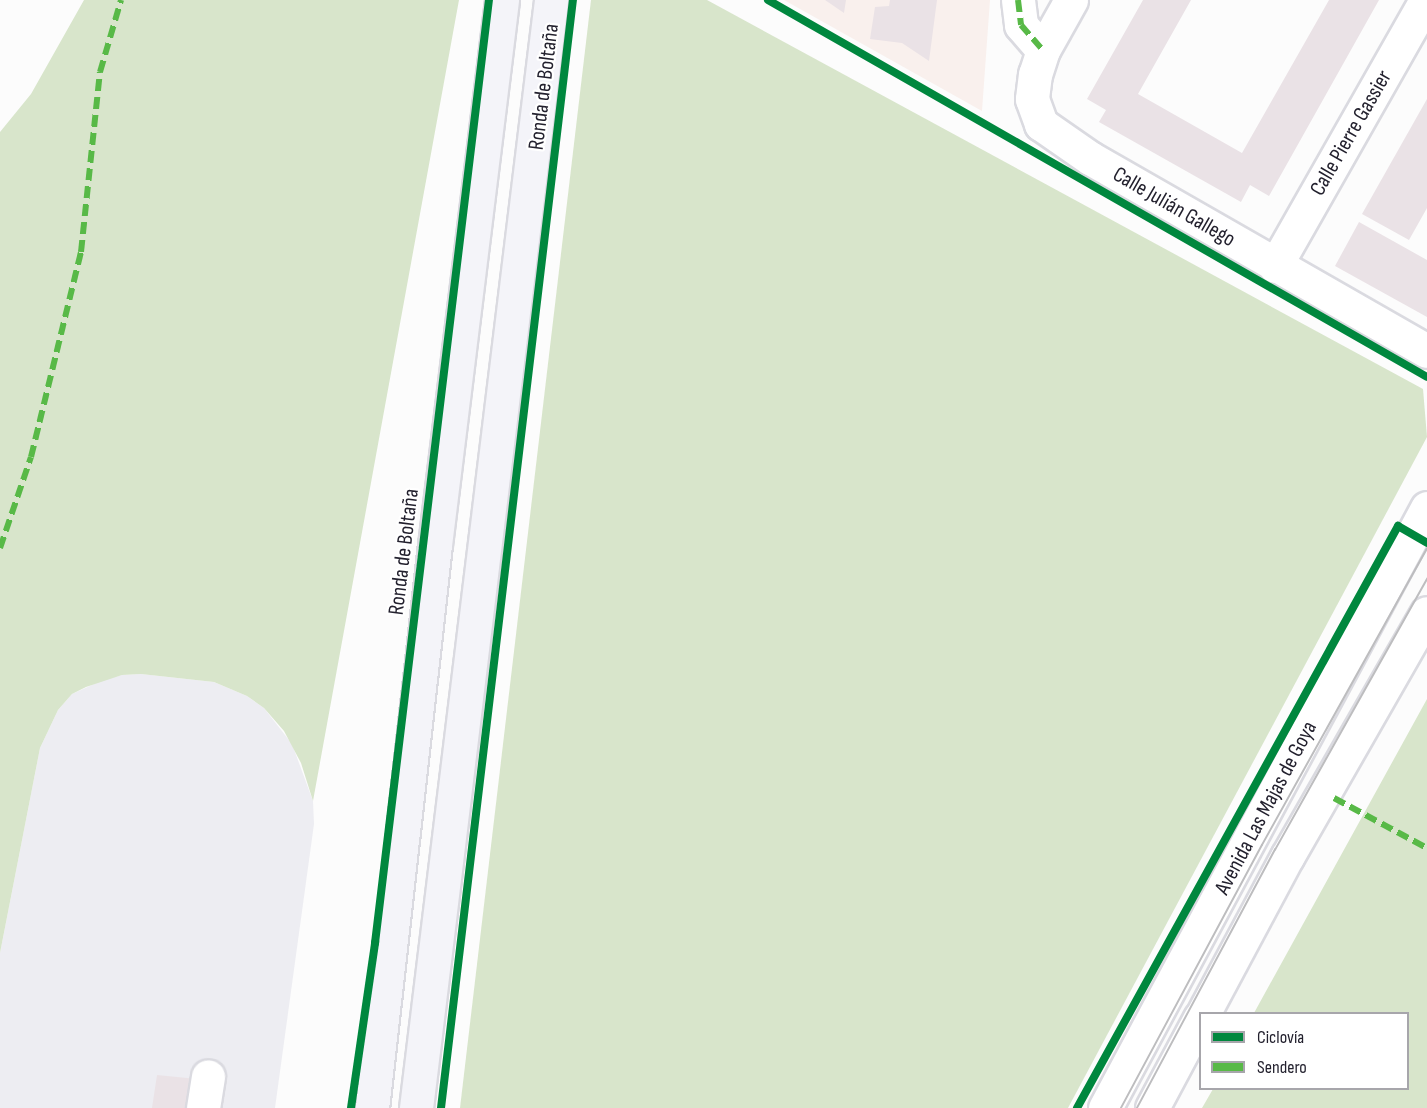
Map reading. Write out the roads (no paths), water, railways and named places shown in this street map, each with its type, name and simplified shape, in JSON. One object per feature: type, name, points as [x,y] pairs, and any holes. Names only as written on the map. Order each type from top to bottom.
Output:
[{"type":"main road","name":"Ronda de Boltaña","points":[[372,1108],[435,545],[502,0]]},
{"type":"main road","name":"Ronda de Boltaña","points":[[416,1108],[551,0]]},
{"type":"street","points":[[1018,0],[1021,25],[1043,50]]},
{"type":"street","name":"Calle Julián Gallego","points":[[1071,0],[1043,50],[1035,74],[1032,99],[1041,124],[1090,159],[1427,351]]},
{"type":"street","name":"Calle Pierre Gassier","points":[[1275,266],[1426,0]]},
{"type":"street","name":"Avenida Las Majas de Goya","points":[[1105,1108],[1427,508]]},
{"type":"street","name":"Avenida Las Majas de Goya","points":[[1204,1012],[1287,857],[1427,613]]},
{"type":"street","points":[[1152,1108],[1199,1019]]},
{"type":"street","points":[[203,1108],[208,1076]]},
{"type":"tram line","points":[[1121,1108],[1262,845],[1427,549]]},
{"type":"tram line","points":[[1137,1108],[1275,850],[1427,579]]}]
